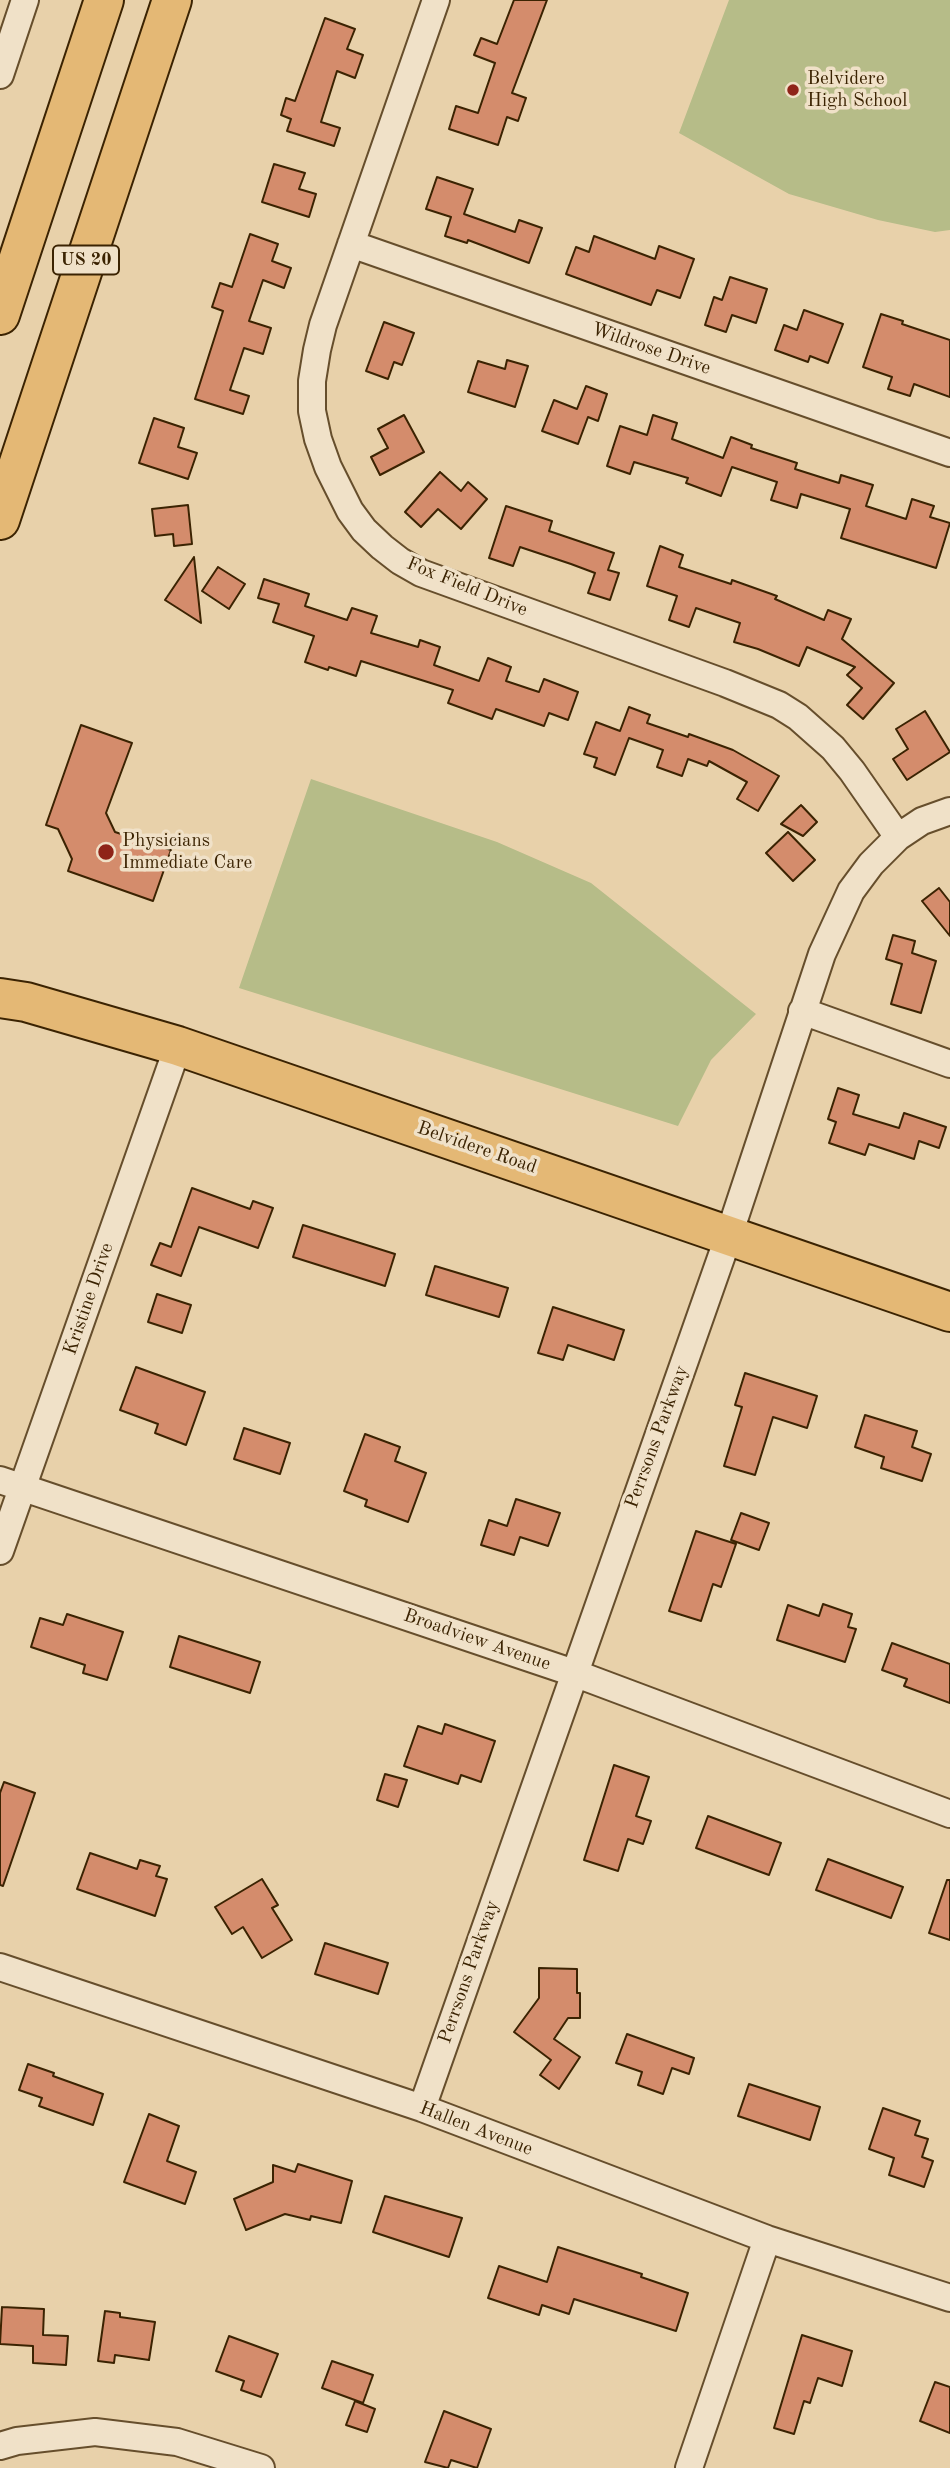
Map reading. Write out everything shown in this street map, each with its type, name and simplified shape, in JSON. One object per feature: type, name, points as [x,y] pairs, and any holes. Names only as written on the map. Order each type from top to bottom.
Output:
[{"type":"main road","name":"US 20","points":[[0,316],[104,0]]},
{"type":"main road","name":"US 20","points":[[0,520],[172,0]]},
{"type":"main road","name":"Belvidere Road","points":[[0,998],[26,1002],[178,1046],[950,1312]]},
{"type":"street","points":[[0,75],[25,0]]},
{"type":"street","name":"Fox Field Drive","points":[[436,0],[320,338],[312,381],[318,439],[328,467],[350,511],[364,530],[400,561],[421,573],[725,682],[779,705],[833,748],[898,837]]},
{"type":"street","name":"Wildrose Drive","points":[[351,244],[950,453]]},
{"type":"street","name":"Perrsons Parkway","points":[[422,2108],[729,1235],[822,954],[851,891],[871,864],[898,837],[922,821],[950,811]]},
{"type":"street","points":[[802,1011],[950,1064]]},
{"type":"street","name":"Kristine Drive","points":[[0,1551],[11,1483],[178,1046]]},
{"type":"street","name":"Broadview Avenue","points":[[11,1483],[574,1672],[950,1814]]},
{"type":"street","name":"Hallen Avenue","points":[[0,1967],[422,2108],[767,2239],[950,2298]]},
{"type":"street","points":[[689,2468],[767,2239]]},
{"type":"street","points":[[0,2446],[17,2441],[95,2432],[177,2442],[261,2468]]},
{"type":"green space","name":"Belvidere High School","points":[[729,0],[950,0],[950,230],[935,232],[878,220],[789,194],[679,133]]},
{"type":"green space","points":[[311,779],[497,842],[591,883],[756,1014],[711,1060],[678,1126],[239,988]]},
{"type":"building","points":[[514,0],[547,0],[512,93],[526,98],[518,121],[507,117],[498,145],[449,129],[456,106],[478,113],[495,63],[474,55],[481,38],[497,44]]},
{"type":"building","points":[[325,18],[355,29],[347,49],[363,55],[355,78],[337,71],[321,122],[340,128],[334,146],[287,131],[291,119],[281,115],[286,98],[295,101]]},
{"type":"building","points":[[274,164],[305,173],[299,189],[316,194],[309,217],[262,202]]},
{"type":"building","points":[[437,177],[473,189],[464,214],[515,232],[519,220],[542,228],[529,263],[468,240],[467,243],[445,236],[451,217],[426,209]]},
{"type":"building","points":[[250,234],[278,244],[272,261],[291,268],[284,288],[263,280],[249,321],[271,328],[263,354],[244,348],[230,390],[249,396],[243,414],[195,399],[223,311],[212,307],[220,283],[232,287]]},
{"type":"building","points":[[594,236],[655,259],[659,246],[694,259],[680,298],[657,290],[651,305],[566,274],[576,247],[589,252]]},
{"type":"building","points":[[730,277],[767,289],[756,323],[732,315],[726,332],[705,325],[714,297],[722,300]]},
{"type":"building","points":[[804,310],[843,324],[828,363],[810,356],[808,362],[775,350],[784,325],[797,330]]},
{"type":"building","points":[[881,314],[950,340],[950,397],[914,384],[910,396],[888,389],[892,377],[863,367]]},
{"type":"building","points":[[384,322],[414,333],[402,365],[394,362],[388,379],[366,371]]},
{"type":"building","points":[[507,360],[528,366],[515,407],[468,392],[478,361],[505,369]]},
{"type":"building","points":[[586,386],[607,394],[598,421],[588,417],[578,444],[542,431],[554,400],[577,409]]},
{"type":"building","points":[[404,415],[424,452],[380,475],[371,457],[388,448],[378,429]]},
{"type":"building","points":[[653,415],[677,423],[672,439],[723,458],[731,437],[752,445],[751,448],[797,463],[795,469],[839,483],[841,475],[873,485],[866,506],[906,519],[912,499],[934,506],[930,517],[950,523],[936,568],[841,538],[850,509],[801,494],[797,508],[771,500],[777,482],[732,467],[721,496],[686,483],[688,478],[634,462],[630,474],[607,466],[620,426],[647,435]]},
{"type":"building","points":[[154,418],[184,428],[178,447],[197,453],[188,479],[139,463]]},
{"type":"building","points":[[440,472],[461,491],[468,482],[487,499],[461,529],[438,509],[421,527],[405,512]]},
{"type":"building","points":[[188,505],[192,544],[174,546],[173,534],[155,536],[152,509]]},
{"type":"building","points":[[506,506],[552,521],[549,531],[614,553],[608,570],[619,573],[610,600],[588,593],[595,573],[571,564],[520,547],[513,566],[489,558]]},
{"type":"building","points":[[660,546],[683,555],[679,567],[731,584],[732,580],[777,596],[775,599],[824,620],[828,610],[851,619],[842,639],[894,683],[863,719],[847,705],[862,688],[847,675],[855,667],[807,647],[799,666],[734,642],[740,623],[696,608],[689,627],[669,620],[677,596],[647,586]]},
{"type":"building","points":[[194,557],[201,623],[165,600]]},
{"type":"building","points":[[218,567],[245,584],[229,609],[202,591]]},
{"type":"building","points":[[264,579],[309,594],[305,606],[347,620],[352,608],[377,616],[371,633],[418,647],[420,640],[440,647],[434,665],[479,681],[488,658],[511,667],[506,681],[539,692],[544,679],[578,692],[568,720],[549,713],[544,726],[496,709],[492,719],[448,703],[453,690],[361,661],[356,676],[305,662],[314,636],[273,622],[279,604],[258,598]]},
{"type":"building","points":[[629,707],[650,715],[647,723],[733,750],[779,776],[758,811],[737,799],[747,782],[709,761],[707,766],[688,759],[682,776],[657,767],[663,750],[629,738],[615,775],[594,767],[597,758],[584,754],[596,722],[620,731]]},
{"type":"building","points":[[925,711],[950,752],[907,780],[893,759],[908,749],[896,729]]},
{"type":"building","points":[[81,725],[132,743],[106,813],[115,832],[171,850],[153,901],[68,871],[72,859],[58,829],[46,825]]},
{"type":"building","points":[[801,805],[817,822],[803,836],[781,824]]},
{"type":"building","points":[[788,832],[815,860],[793,881],[766,853]]},
{"type":"building","points":[[939,888],[950,902],[950,936],[922,901]]},
{"type":"building","points":[[893,935],[915,941],[912,953],[936,961],[921,1013],[891,1004],[902,964],[886,959]]},
{"type":"building","points":[[838,1088],[859,1095],[853,1114],[899,1128],[904,1113],[946,1127],[939,1148],[919,1141],[914,1159],[869,1144],[865,1155],[829,1143],[836,1122],[828,1119]]},
{"type":"building","points":[[192,1188],[250,1209],[253,1201],[273,1208],[258,1248],[199,1227],[181,1276],[151,1265],[160,1243],[171,1247]]},
{"type":"building","points":[[303,1225],[395,1254],[385,1286],[293,1257]]},
{"type":"building","points":[[435,1266],[508,1288],[499,1317],[426,1295]]},
{"type":"building","points":[[157,1294],[191,1305],[182,1333],[148,1322]]},
{"type":"building","points":[[553,1307],[624,1330],[614,1360],[568,1345],[563,1360],[538,1353]]},
{"type":"building","points":[[136,1367],[205,1392],[186,1445],[155,1433],[158,1424],[120,1410]]},
{"type":"building","points":[[745,1373],[817,1396],[807,1428],[773,1417],[755,1475],[724,1466],[742,1407],[735,1405]]},
{"type":"building","points":[[865,1415],[917,1431],[912,1447],[931,1454],[922,1481],[881,1468],[884,1457],[855,1447]]},
{"type":"building","points":[[244,1428],[290,1443],[280,1474],[234,1459]]},
{"type":"building","points":[[365,1434],[400,1447],[395,1461],[426,1473],[408,1522],[365,1506],[367,1500],[344,1491]]},
{"type":"building","points":[[516,1499],[560,1513],[548,1546],[520,1537],[514,1555],[481,1545],[489,1520],[507,1526]]},
{"type":"building","points":[[741,1513],[769,1523],[759,1550],[731,1540]]},
{"type":"building","points":[[696,1531],[736,1544],[721,1587],[713,1584],[701,1621],[669,1611]]},
{"type":"building","points":[[823,1604],[852,1614],[848,1627],[856,1629],[845,1662],[777,1640],[788,1605],[819,1616]]},
{"type":"building","points":[[67,1614],[123,1632],[107,1680],[83,1673],[85,1665],[31,1647],[40,1618],[63,1625]]},
{"type":"building","points":[[179,1636],[260,1662],[250,1693],[170,1667]]},
{"type":"building","points":[[892,1643],[950,1664],[950,1703],[904,1686],[907,1679],[882,1670]]},
{"type":"building","points":[[445,1724],[495,1741],[481,1782],[461,1775],[458,1784],[404,1766],[418,1726],[442,1734]]},
{"type":"building","points":[[614,1765],[649,1777],[636,1816],[651,1821],[643,1844],[628,1839],[618,1871],[584,1860]]},
{"type":"building","points":[[385,1774],[407,1780],[398,1807],[377,1800]]},
{"type":"building","points":[[4,1782],[35,1793],[3,1886],[0,1885],[0,1793]]},
{"type":"building","points":[[708,1816],[781,1843],[769,1875],[696,1848]]},
{"type":"building","points":[[90,1853],[137,1869],[140,1860],[160,1866],[156,1876],[167,1879],[155,1916],[77,1889]]},
{"type":"building","points":[[828,1859],[903,1887],[891,1918],[816,1890]]},
{"type":"building","points":[[262,1879],[278,1905],[272,1908],[292,1940],[262,1958],[243,1927],[232,1934],[215,1907]]},
{"type":"building","points":[[947,1880],[950,1880],[950,1940],[929,1933]]},
{"type":"building","points":[[325,1943],[388,1963],[378,1994],[315,1974]]},
{"type":"building","points":[[539,1968],[577,1969],[580,2018],[568,2018],[554,2039],[580,2057],[559,2089],[540,2075],[551,2060],[514,2032],[539,1998]]},
{"type":"building","points":[[627,2034],[694,2058],[689,2074],[672,2068],[663,2094],[638,2085],[642,2072],[616,2063]]},
{"type":"building","points":[[28,2064],[103,2094],[93,2125],[39,2106],[42,2098],[19,2090]]},
{"type":"building","points":[[749,2084],[820,2107],[810,2140],[738,2116]]},
{"type":"building","points":[[883,2108],[920,2121],[915,2135],[928,2139],[922,2157],[933,2161],[924,2187],[889,2175],[894,2158],[869,2149]]},
{"type":"building","points":[[149,2114],[179,2126],[167,2161],[196,2172],[185,2204],[124,2182]]},
{"type":"building","points":[[298,2164],[352,2181],[341,2223],[311,2216],[310,2220],[285,2214],[246,2230],[234,2199],[273,2182],[273,2165],[295,2172]]},
{"type":"building","points":[[385,2196],[462,2218],[449,2257],[373,2232]]},
{"type":"building","points":[[558,2247],[642,2274],[641,2277],[688,2293],[676,2331],[574,2299],[569,2314],[542,2305],[539,2315],[488,2298],[499,2266],[547,2282]]},
{"type":"building","points":[[2,2307],[44,2309],[43,2335],[68,2336],[66,2365],[33,2363],[33,2346],[0,2344]]},
{"type":"building","points":[[105,2311],[120,2313],[120,2317],[155,2322],[149,2360],[115,2355],[114,2363],[98,2361]]},
{"type":"building","points":[[802,2335],[852,2351],[842,2386],[818,2378],[810,2403],[804,2401],[794,2434],[774,2428]]},
{"type":"building","points":[[229,2336],[278,2354],[261,2397],[241,2390],[244,2381],[216,2371]]},
{"type":"building","points":[[332,2361],[373,2375],[363,2403],[322,2388]]},
{"type":"building","points":[[935,2382],[950,2387],[950,2433],[920,2421]]},
{"type":"building","points":[[355,2401],[375,2409],[367,2432],[346,2425]]},
{"type":"building","points":[[444,2411],[491,2429],[477,2468],[451,2460],[448,2468],[425,2462]]},
{"type":"place","name":"Belvidere High School","points":[[793,90]]},
{"type":"place","name":"Physicians Immediate Care","points":[[106,852]]}]
